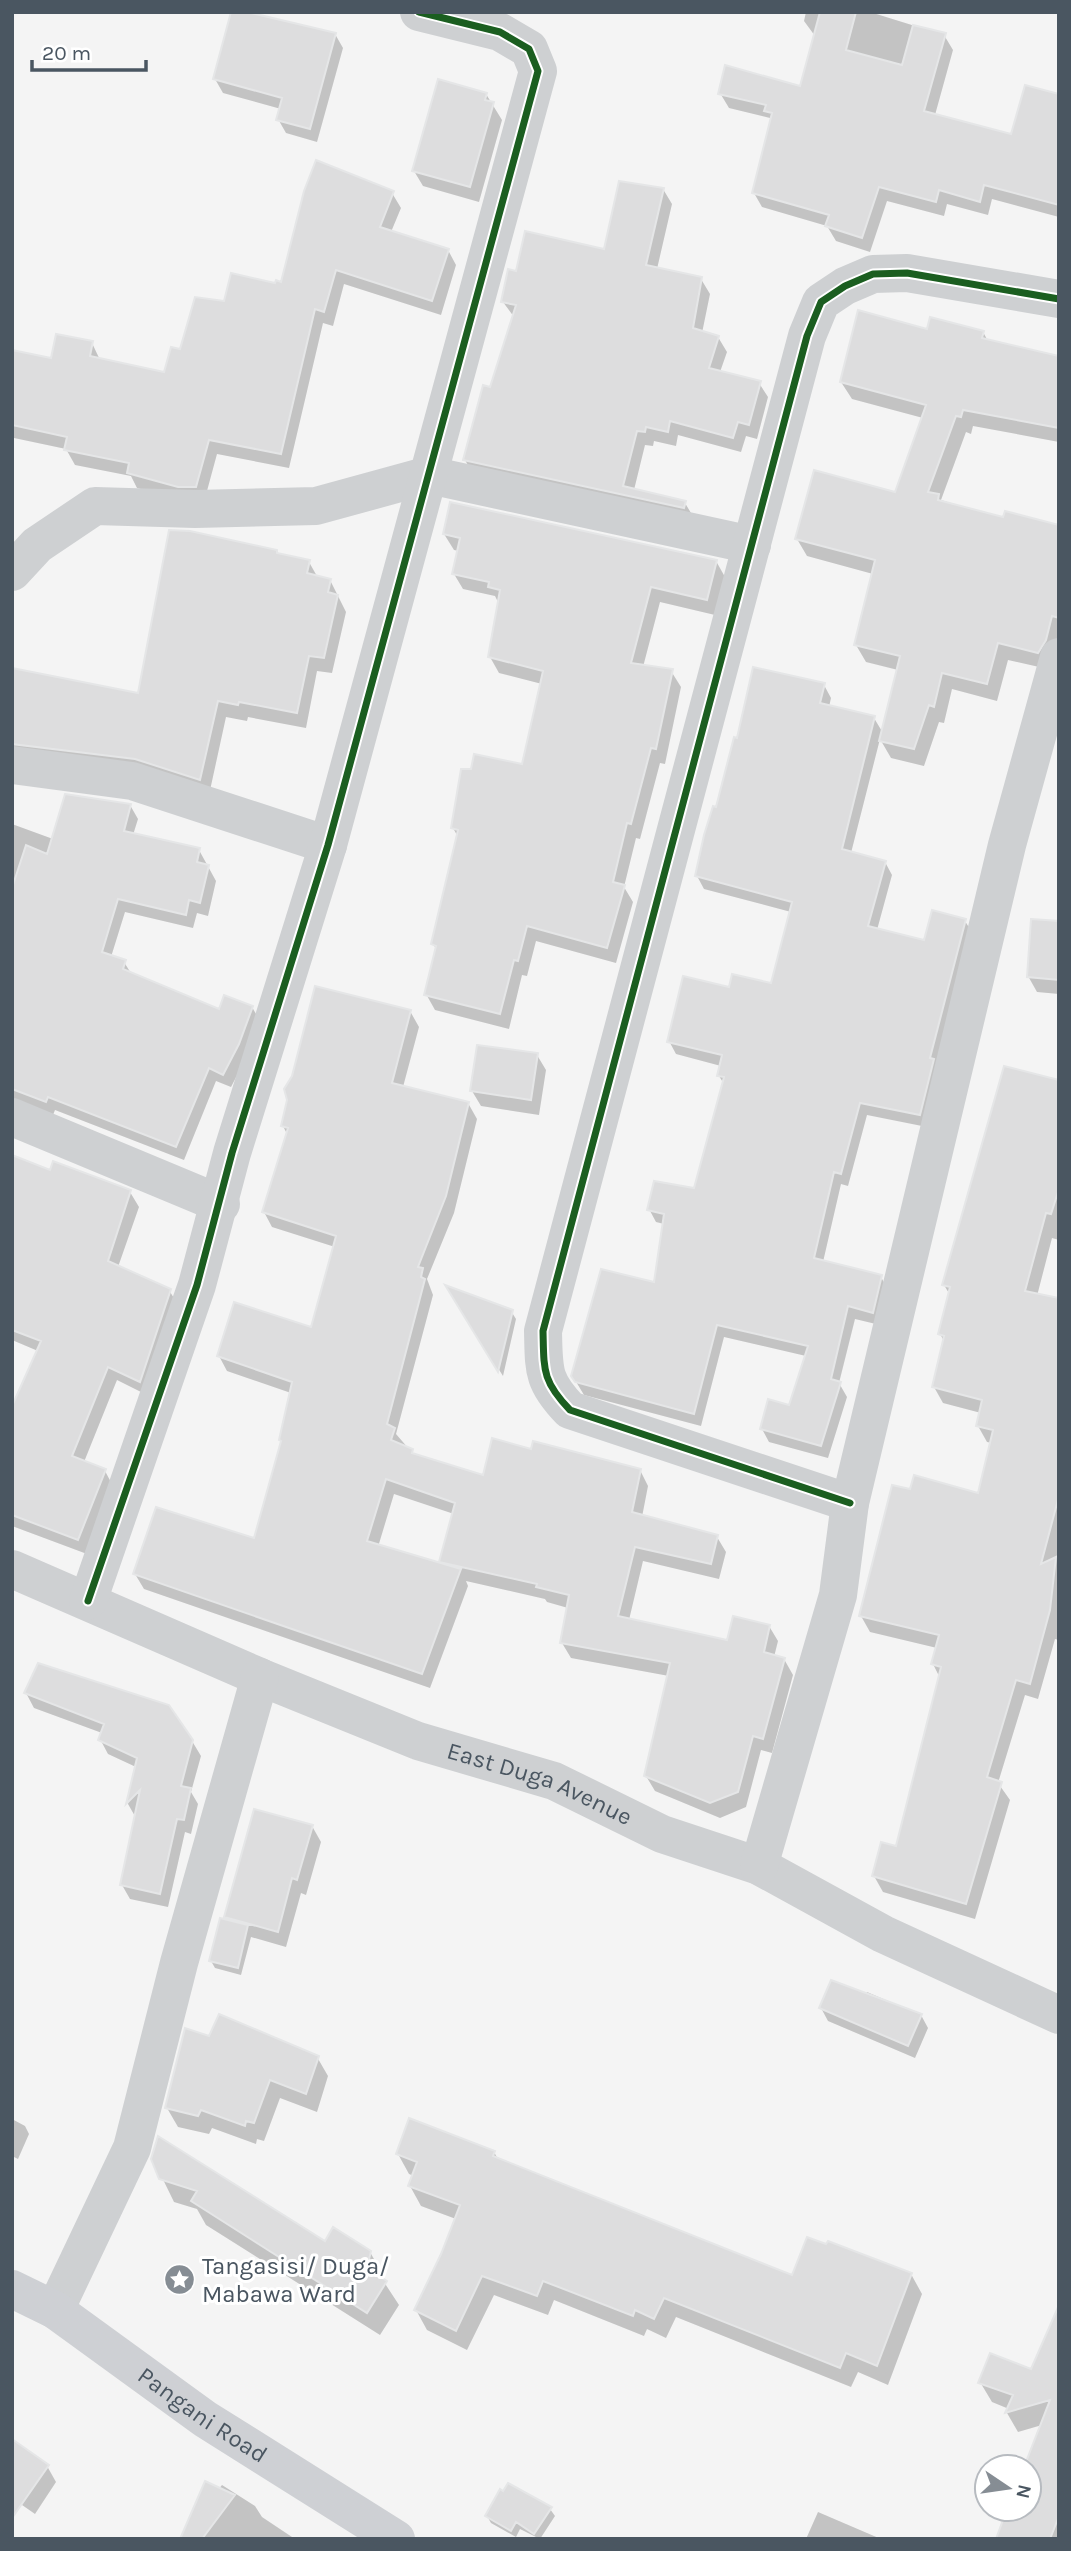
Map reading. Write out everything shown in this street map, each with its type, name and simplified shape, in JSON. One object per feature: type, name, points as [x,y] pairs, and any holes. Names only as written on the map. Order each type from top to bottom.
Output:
[{"type":"main road","name":"Pangani Road","points":[[12,2289],[55,2310],[205,2419],[396,2539]]},
{"type":"street","points":[[88,1601],[197,1285],[236,1140],[328,845],[538,71],[529,49],[500,32],[419,12]]},
{"type":"street","points":[[850,1503],[570,1410],[550,1390],[544,1367],[543,1331],[807,336],[821,302],[845,286],[873,274],[907,273],[1059,299]]},
{"type":"street","points":[[12,572],[37,545],[95,506],[195,509],[316,506],[429,475],[752,545]]},
{"type":"street","points":[[759,1866],[838,1595],[850,1503],[1003,859],[1059,657]]},
{"type":"street","points":[[12,765],[132,780],[328,845]]},
{"type":"street","points":[[12,1117],[220,1205]]},
{"type":"street","name":"East Duga Avenue","points":[[12,1569],[260,1677],[418,1741],[554,1781],[662,1834],[759,1866],[883,1934],[1059,2015]]},
{"type":"street","points":[[55,2310],[132,2148],[182,1950],[260,1677]]},
{"type":"building","points":[[231,12],[247,12],[336,33],[310,129],[276,120],[282,98],[213,79]]},
{"type":"building","points":[[820,12],[856,12],[846,50],[902,65],[913,25],[946,33],[924,111],[1011,134],[1025,85],[1059,94],[1059,205],[984,185],[980,202],[939,190],[936,202],[879,187],[862,238],[825,226],[829,215],[752,193],[772,113],[764,111],[766,105],[718,94],[725,65],[800,86]]},
{"type":"building","points":[[438,79],[487,93],[485,100],[494,102],[470,187],[412,171]]},
{"type":"building","points":[[316,160],[394,191],[380,227],[449,249],[432,301],[336,270],[324,312],[315,309],[281,454],[209,440],[196,487],[178,487],[127,473],[129,463],[64,450],[67,437],[12,425],[12,350],[51,358],[56,334],[93,341],[90,356],[164,372],[171,347],[180,349],[195,297],[224,301],[231,273],[281,282],[304,191]]},
{"type":"building","points":[[619,181],[664,188],[646,265],[702,277],[693,328],[719,336],[709,368],[761,381],[749,425],[738,422],[733,438],[670,421],[668,432],[646,427],[645,432],[637,431],[623,486],[686,501],[684,508],[463,460],[483,385],[490,387],[516,305],[501,302],[508,269],[516,271],[525,231],[604,249]]},
{"type":"building","points":[[858,310],[927,329],[930,317],[984,331],[982,338],[1059,356],[1059,428],[963,410],[961,417],[956,416],[928,492],[939,494],[938,500],[1003,517],[1005,511],[1059,525],[1059,618],[1052,616],[1046,640],[1038,653],[998,643],[987,684],[942,673],[934,707],[929,705],[914,749],[879,741],[900,656],[854,645],[875,560],[795,539],[814,470],[895,492],[926,405],[840,382]]},
{"type":"building","points":[[450,502],[717,560],[707,600],[651,587],[631,663],[673,669],[656,749],[651,748],[631,824],[627,823],[613,882],[625,885],[607,948],[527,926],[518,961],[514,960],[500,1014],[424,995],[436,946],[431,944],[458,830],[451,828],[461,769],[471,769],[474,754],[522,764],[543,671],[488,657],[500,590],[488,587],[489,582],[452,574],[460,538],[443,534]]},
{"type":"building","points":[[169,530],[190,531],[277,550],[277,553],[310,560],[307,573],[331,579],[328,592],[338,595],[324,658],[309,656],[297,713],[239,702],[238,705],[218,701],[200,780],[135,759],[12,744],[12,668],[138,693]]},
{"type":"building","points":[[753,667],[825,683],[820,703],[875,716],[842,849],[886,861],[868,926],[924,940],[932,910],[966,919],[930,1058],[934,1059],[920,1115],[860,1103],[841,1174],[834,1172],[814,1258],[882,1275],[873,1313],[848,1306],[831,1379],[841,1382],[821,1446],[760,1429],[768,1399],[789,1405],[808,1346],[717,1325],[694,1414],[575,1382],[571,1376],[601,1269],[654,1282],[664,1214],[647,1210],[654,1181],[694,1188],[724,1077],[717,1076],[722,1055],[667,1042],[683,976],[729,987],[732,974],[771,983],[792,902],[695,876],[704,835],[713,806],[716,807],[734,737],[737,738]]},
{"type":"building","points":[[65,794],[131,804],[124,831],[200,848],[197,862],[209,865],[200,903],[189,900],[186,915],[118,899],[102,952],[126,960],[123,969],[219,1009],[224,995],[253,1006],[239,1044],[223,1075],[209,1068],[176,1147],[48,1097],[46,1102],[12,1089],[12,888],[26,845],[47,854]]},
{"type":"building","points":[[1031,919],[1059,921],[1059,980],[1027,977]]},
{"type":"building","points":[[315,986],[411,1010],[392,1083],[469,1102],[446,1196],[418,1267],[423,1268],[421,1277],[425,1279],[387,1424],[395,1428],[391,1440],[413,1449],[412,1453],[483,1475],[492,1438],[531,1449],[533,1441],[641,1469],[632,1512],[718,1535],[711,1564],[635,1547],[618,1616],[727,1640],[733,1616],[770,1625],[764,1652],[785,1658],[763,1739],[753,1736],[738,1792],[710,1803],[644,1776],[670,1663],[560,1643],[569,1595],[536,1587],[537,1584],[439,1562],[455,1503],[386,1479],[367,1541],[461,1569],[422,1674],[133,1574],[156,1507],[254,1538],[281,1441],[279,1440],[292,1382],[217,1356],[234,1302],[311,1327],[336,1236],[262,1212],[288,1128],[281,1126],[287,1100],[284,1089],[292,1076]]},
{"type":"building","points":[[477,1045],[538,1053],[531,1100],[470,1091]]},
{"type":"building","points":[[1004,1066],[1059,1080],[1059,1189],[1051,1214],[1046,1213],[1025,1291],[1059,1298],[1059,1496],[1041,1564],[1056,1557],[1050,1610],[1030,1684],[1016,1680],[987,1777],[1002,1782],[966,1904],[872,1876],[881,1842],[896,1846],[941,1667],[931,1664],[939,1635],[859,1616],[892,1485],[910,1489],[914,1475],[978,1493],[993,1430],[976,1426],[982,1400],[932,1387],[944,1336],[938,1334],[950,1287],[942,1285]]},
{"type":"building","points":[[12,1155],[50,1170],[53,1161],[131,1190],[108,1261],[171,1289],[140,1382],[108,1367],[72,1456],[106,1469],[78,1540],[12,1515],[12,1406],[41,1341],[12,1330]]},
{"type":"building","points":[[445,1285],[513,1310],[498,1372]]},
{"type":"building","points":[[38,1663],[169,1705],[193,1740],[181,1786],[191,1788],[184,1820],[177,1819],[160,1894],[120,1885],[140,1790],[126,1804],[137,1758],[98,1740],[104,1724],[24,1693]]},
{"type":"building","points":[[254,1809],[313,1825],[297,1880],[292,1878],[278,1932],[224,1917]]},
{"type":"building","points":[[220,1918],[248,1925],[238,1968],[209,1961]]},
{"type":"building","points":[[831,1980],[922,2014],[908,2046],[819,2008]]},
{"type":"building","points":[[219,2014],[319,2056],[306,2094],[270,2080],[254,2123],[246,2121],[245,2126],[201,2110],[198,2116],[165,2108],[185,2028],[209,2036]]},
{"type":"building","points":[[409,2118],[495,2151],[493,2156],[792,2275],[807,2237],[826,2244],[828,2241],[912,2273],[877,2366],[846,2353],[840,2368],[664,2298],[654,2319],[635,2310],[633,2316],[543,2281],[537,2296],[482,2276],[456,2331],[414,2310],[441,2254],[460,2205],[408,2186],[417,2162],[396,2154]]},
{"type":"building","points":[[158,2136],[325,2241],[333,2227],[371,2251],[367,2268],[387,2281],[367,2313],[191,2201],[197,2191],[159,2179],[151,2159]]},
{"type":"building","points":[[1059,2305],[1059,2516],[1050,2539],[996,2539],[1002,2523],[1043,2523],[1043,2453],[1029,2453],[1050,2400],[1005,2413],[1013,2395],[978,2383],[990,2353],[1031,2369]]},
{"type":"building","points":[[12,2439],[49,2465],[12,2518]]},
{"type":"building","points":[[205,2481],[235,2495],[202,2539],[180,2539]]},
{"type":"building","points":[[508,2483],[552,2507],[534,2534],[516,2522],[511,2531],[485,2516],[500,2489],[503,2491]]},
{"type":"cycle path","points":[[88,1601],[197,1285],[232,1153],[328,845],[538,71],[529,49],[500,32],[419,12]]},
{"type":"cycle path","points":[[850,1503],[570,1410],[549,1383],[543,1331],[807,336],[821,302],[845,286],[873,274],[907,273],[1059,299]]},
{"type":"place","name":"Tangasisi/ Duga/ Mabawa Ward","points":[[179,2280]]}]
